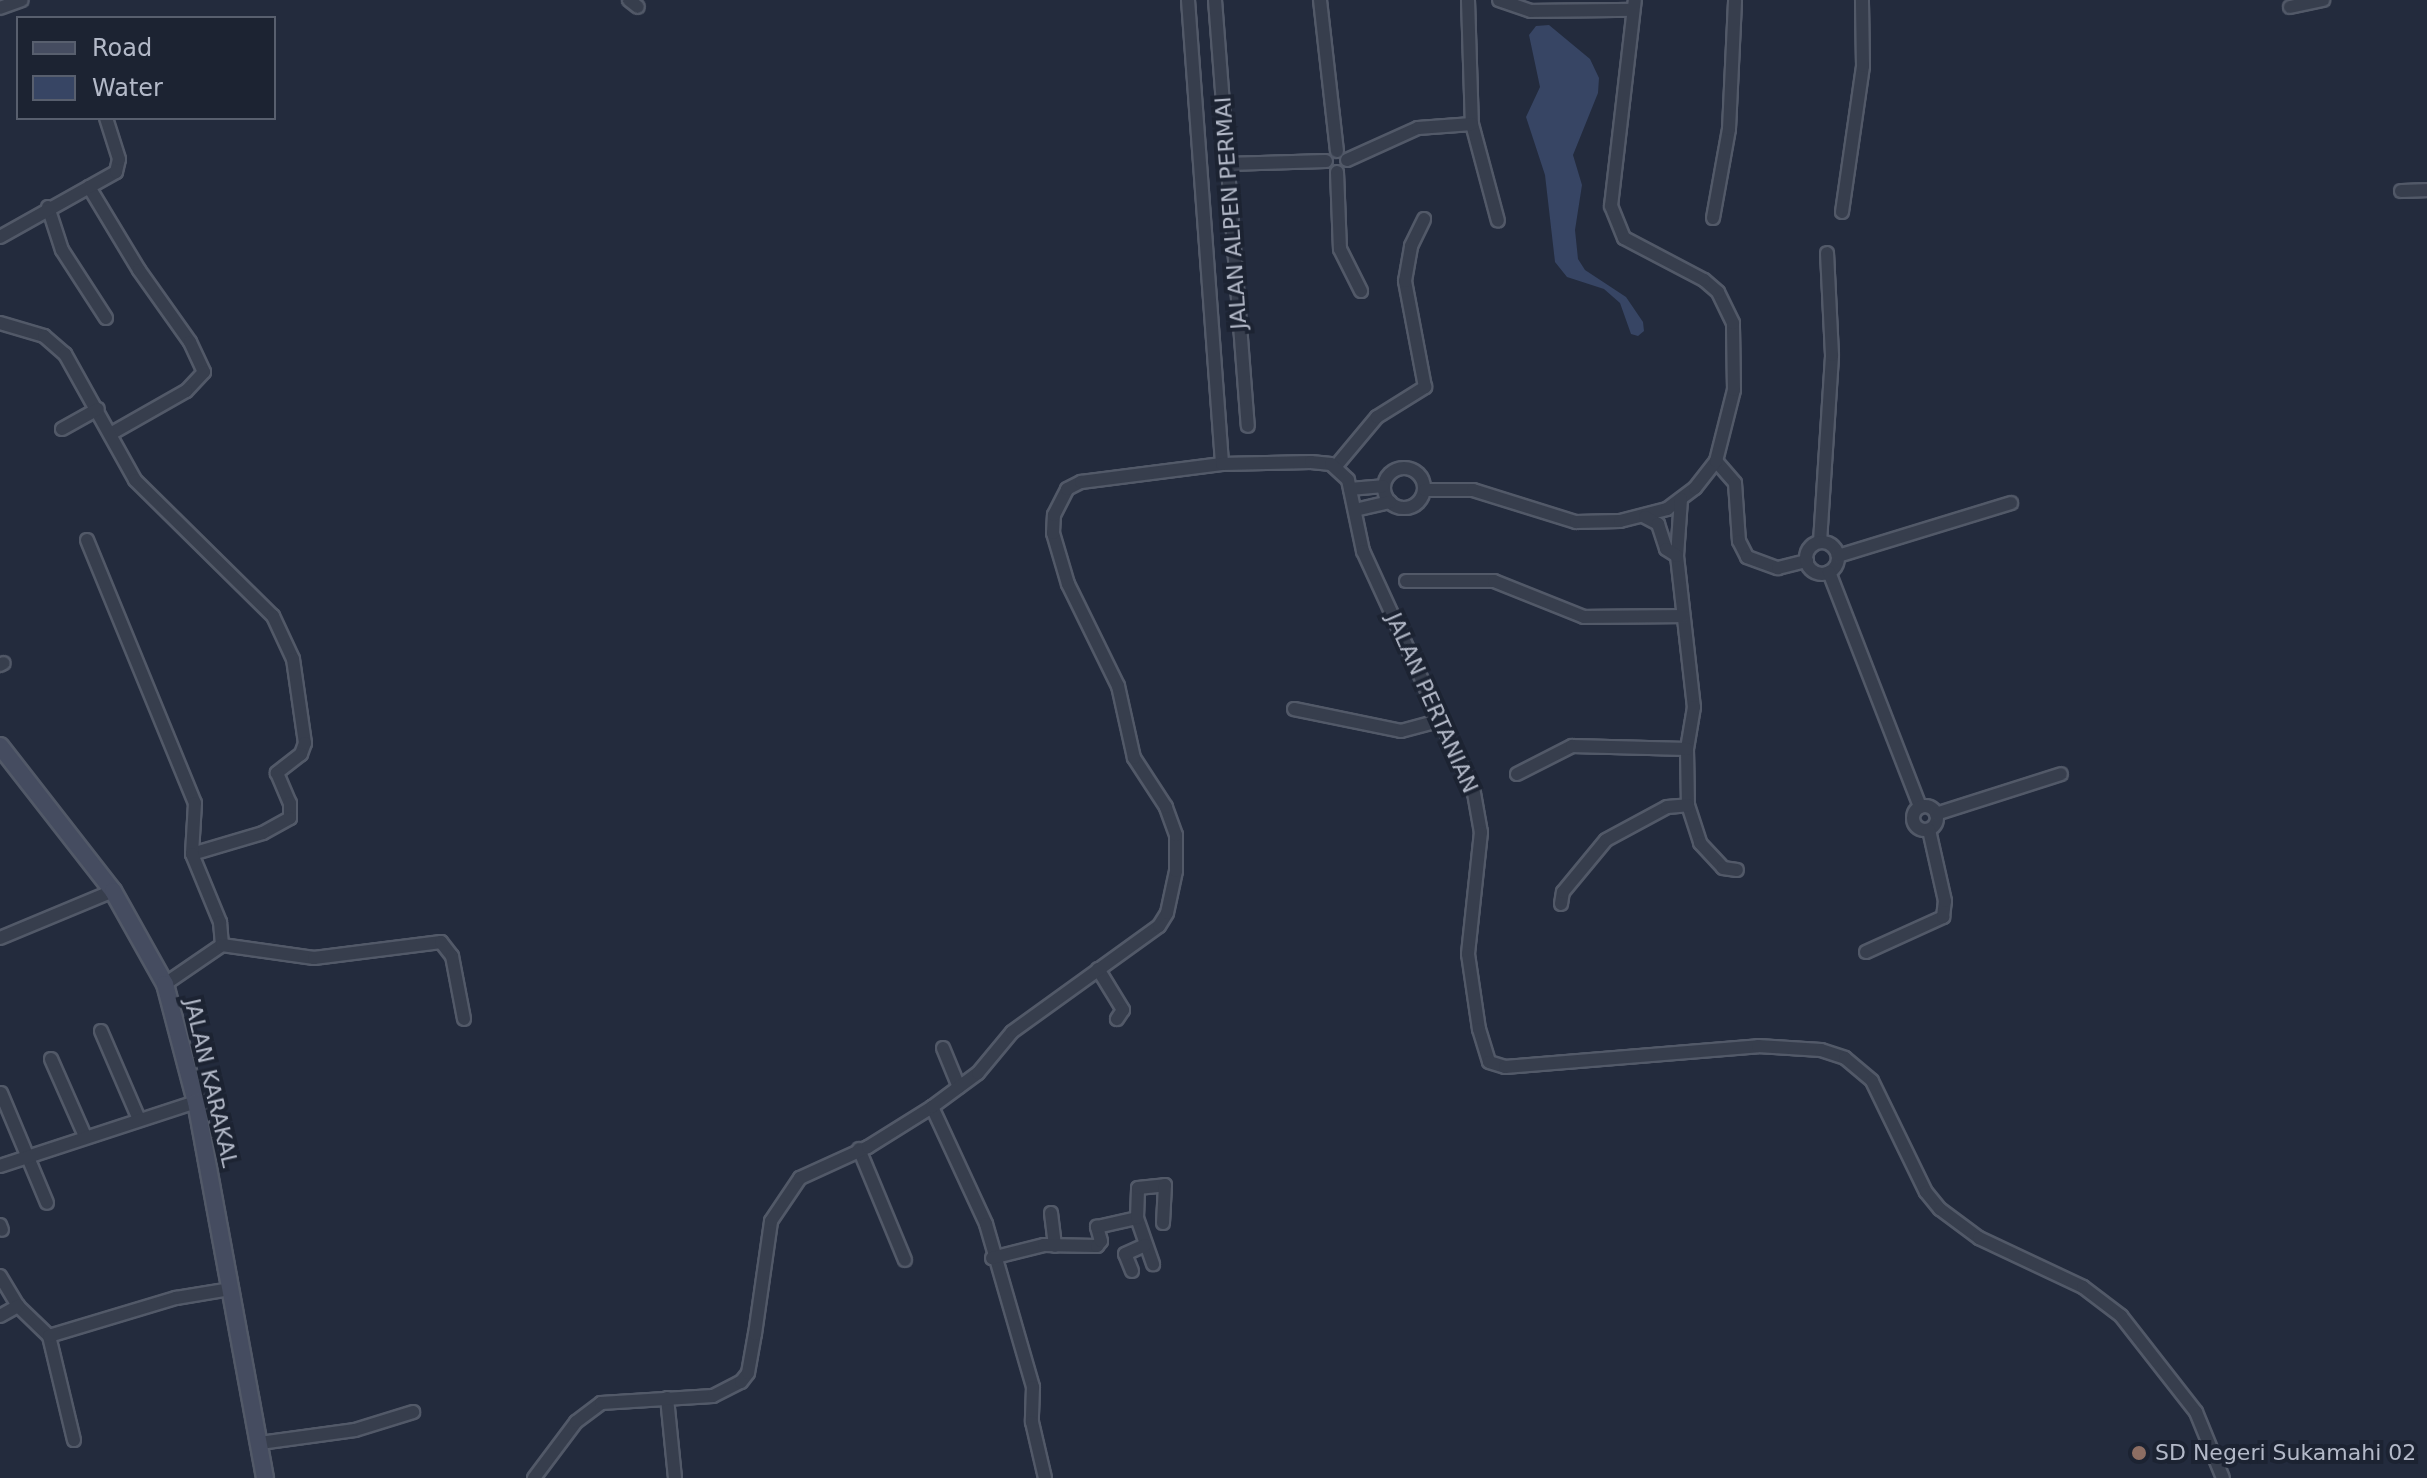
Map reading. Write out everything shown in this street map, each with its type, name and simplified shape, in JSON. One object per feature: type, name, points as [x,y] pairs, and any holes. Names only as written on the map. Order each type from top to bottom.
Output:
[{"type":"main road","name":"JALAN KARAKAL","points":[[0,746],[113,891],[165,984],[196,1102],[265,1478]]},
{"type":"street","points":[[0,8],[22,0]]},
{"type":"street","points":[[1188,0],[1222,464]]},
{"type":"street","name":"JALAN ALPEN PERMAI","points":[[1215,0],[1248,426]]},
{"type":"street","points":[[1320,0],[1337,151],[1347,160]]},
{"type":"street","points":[[1468,0],[1472,124],[1498,221]]},
{"type":"street","points":[[1425,490],[1473,490],[1576,522],[1645,517],[1681,499],[1716,461],[1734,390],[1733,323],[1718,292],[1704,280],[1624,238],[1611,206],[1634,5],[1531,11],[1499,0]]},
{"type":"street","points":[[1713,218],[1729,129],[1735,0]]},
{"type":"street","points":[[1842,212],[1863,66],[1862,0]]},
{"type":"street","points":[[2290,7],[2323,0]]},
{"type":"street","points":[[0,237],[120,166],[107,120]]},
{"type":"street","points":[[1361,291],[1340,249],[1337,172],[1347,160],[1418,128],[1472,124]]},
{"type":"street","points":[[1227,164],[1326,161],[1337,151]]},
{"type":"street","points":[[1326,161],[1337,172]]},
{"type":"street","points":[[89,187],[190,342],[204,372],[186,391],[112,433]]},
{"type":"street","points":[[2401,191],[2427,190]]},
{"type":"street","points":[[48,207],[62,250],[106,318]]},
{"type":"street","points":[[537,1477],[591,1407],[613,1400],[713,1396],[745,1378],[771,1221],[800,1178],[859,1149],[932,1107],[978,1073],[1012,1032],[1052,1008],[1098,969],[1159,926],[1167,913],[1176,871],[1176,835],[1166,807],[1134,758],[1118,686],[1068,584],[1053,533],[1054,515],[1067,489],[1081,482],[1222,464],[1320,462],[1336,466],[1377,417],[1425,387],[1405,281],[1411,246],[1424,219]]},
{"type":"street","points":[[1820,542],[1832,355],[1827,253]]},
{"type":"street","points":[[0,323],[44,336],[65,354],[112,433],[135,480],[273,616],[302,695],[304,750],[277,776],[292,809],[287,822],[192,854]]},
{"type":"street","points":[[62,429],[98,409]]},
{"type":"street","points":[[1716,461],[1735,483],[1739,541],[1747,557],[1778,568],[1807,561]]},
{"type":"street","name":"JALAN PERTANIAN","points":[[1336,466],[1350,489],[1363,551],[1442,720],[1480,816],[1468,954],[1479,1029],[1489,1062],[1505,1067],[1758,1046],[1821,1050],[1845,1058],[1872,1081],[1926,1192],[1940,1209],[1969,1232],[2083,1287],[2121,1316],[2196,1412],[2223,1478]]},
{"type":"street","points":[[1383,486],[1392,471],[1403,467],[1419,473],[1425,490]]},
{"type":"street","points":[[1350,489],[1383,486]]},
{"type":"street","points":[[1383,486],[1390,502]]},
{"type":"street","points":[[1355,510],[1390,502],[1412,507],[1425,490]]},
{"type":"street","points":[[1681,499],[1677,556],[1694,707],[1687,749],[1688,805],[1700,843],[1723,868],[1737,870]]},
{"type":"street","points":[[1829,572],[1838,556],[2011,503]]},
{"type":"street","points":[[1645,517],[1658,524],[1666,549],[1677,556]]},
{"type":"street","points":[[87,540],[195,803],[192,854],[220,922],[222,945]]},
{"type":"street","points":[[1829,572],[1818,573],[1807,561],[1808,551],[1820,542],[1830,544],[1838,556]]},
{"type":"street","points":[[1829,572],[1920,807],[1913,823],[1929,830]]},
{"type":"street","points":[[1406,581],[1494,581],[1584,617],[1683,616]]},
{"type":"street","points":[[1294,709],[1401,731],[1442,720]]},
{"type":"street","points":[[1517,774],[1572,746],[1687,749]]},
{"type":"street","points":[[1920,807],[1936,814],[2061,774]]},
{"type":"street","points":[[1561,904],[1563,892],[1606,840],[1667,807],[1688,805]]},
{"type":"street","points":[[1866,952],[1943,917],[1945,901],[1929,830],[1936,814]]},
{"type":"street","points":[[0,938],[113,891]]},
{"type":"street","points":[[165,984],[222,945],[314,958],[441,942],[452,956],[464,1019]]},
{"type":"street","points":[[1098,969],[1123,1010],[1117,1019]]},
{"type":"street","points":[[101,1031],[138,1117]]},
{"type":"street","points":[[943,1048],[959,1087]]},
{"type":"street","points":[[51,1059],[85,1136]]},
{"type":"street","points":[[1,1093],[47,1203]]},
{"type":"street","points":[[0,1166],[138,1117],[196,1102]]},
{"type":"street","points":[[932,1107],[975,1192],[992,1258],[1033,1387],[1032,1422],[1045,1478]]},
{"type":"street","points":[[859,1149],[905,1260]]},
{"type":"street","points":[[1153,1264],[1137,1218],[1138,1188],[1165,1185],[1163,1223]]},
{"type":"street","points":[[1051,1213],[1055,1246]]},
{"type":"street","points":[[992,1258],[1055,1246],[1097,1246],[1101,1241],[1097,1227],[1137,1218]]},
{"type":"street","points":[[1132,1271],[1125,1254],[1145,1245]]},
{"type":"street","points":[[0,1276],[18,1306],[49,1336],[74,1440]]},
{"type":"street","points":[[49,1336],[176,1298],[231,1289]]},
{"type":"street","points":[[0,1316],[18,1306]]},
{"type":"street","points":[[667,1398],[675,1478]]},
{"type":"street","points":[[260,1443],[355,1430],[413,1412]]},
{"type":"water","points":[[1549,25],[1590,59],[1599,78],[1598,93],[1573,155],[1582,185],[1575,230],[1578,259],[1585,270],[1626,297],[1643,322],[1644,331],[1638,336],[1631,334],[1620,303],[1604,289],[1567,277],[1555,262],[1545,175],[1526,117],[1540,87],[1529,35],[1536,26]]},
{"type":"place","name":"SD Negeri Sukamahi 02","points":[[2139,1453]]}]
